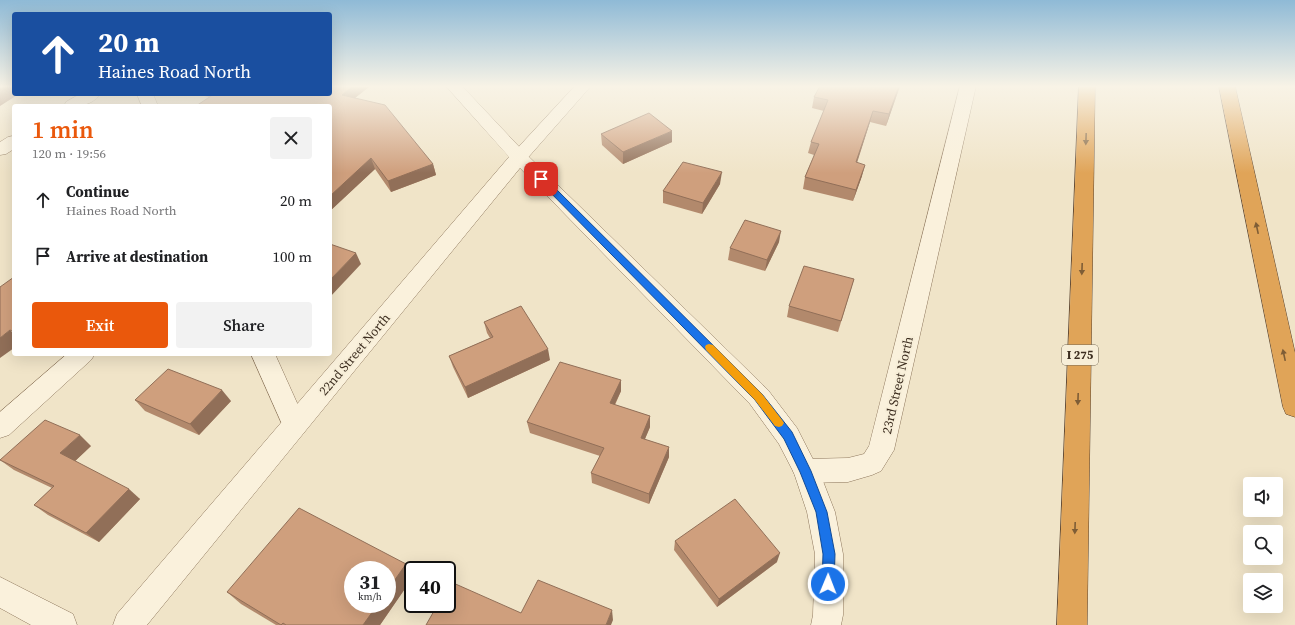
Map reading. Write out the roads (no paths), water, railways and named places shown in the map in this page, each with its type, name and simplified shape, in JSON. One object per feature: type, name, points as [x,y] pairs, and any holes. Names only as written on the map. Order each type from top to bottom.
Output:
[{"type":"highway","name":"I 275","points":[[1072,625],[1086,115]]},
{"type":"highway","points":[[1233,115],[1295,407]]},
{"type":"street","points":[[481,115],[519,157],[759,397],[788,436],[806,471],[821,512],[829,554],[828,615],[826,625]]},
{"type":"street","name":"22nd Street North","points":[[128,625],[519,157],[557,115]]},
{"type":"street","name":"23rd Street North","points":[[806,471],[848,470],[872,463],[881,450],[961,115]]},
{"type":"street","points":[[0,150],[12,142]]},
{"type":"street","points":[[0,427],[81,356]]},
{"type":"street","points":[[264,356],[295,425]]},
{"type":"street","points":[[0,592],[62,625]]}]
